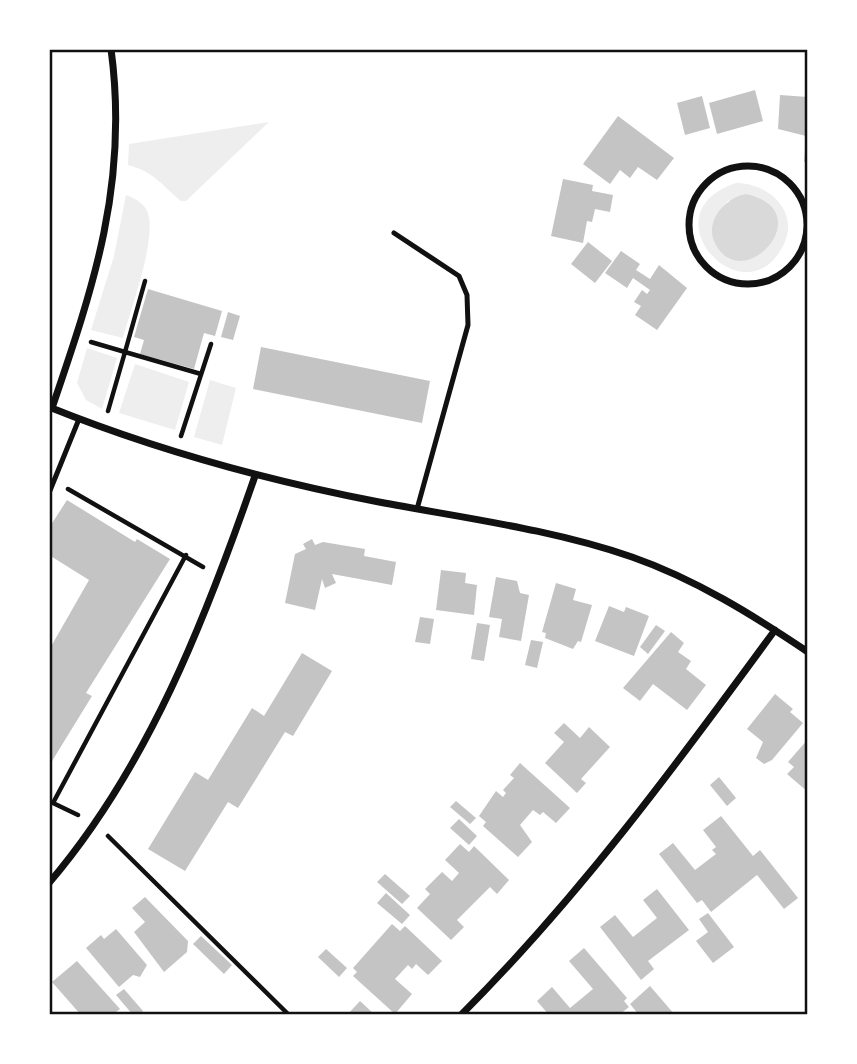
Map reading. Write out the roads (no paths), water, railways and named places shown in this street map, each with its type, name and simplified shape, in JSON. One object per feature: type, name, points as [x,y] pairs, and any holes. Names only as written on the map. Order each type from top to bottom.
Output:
[{"type":"street","points":[[111,49],[117,120],[108,221],[93,288],[51,407],[176,453],[255,476],[545,534],[632,557],[707,589],[808,652]]},
{"type":"street","points":[[744,166],[764,167],[794,188],[804,204],[807,231],[798,257],[786,270],[770,279],[751,284],[732,282],[701,261],[691,241],[689,218],[699,192],[718,174],[744,166]]},
{"type":"street","points":[[49,883],[112,799],[167,693],[203,618],[255,476]]},
{"type":"street","points":[[461,1015],[501,975],[636,817],[775,630]]},
{"type":"lane","points":[[394,233],[459,276],[467,295],[468,325],[417,509]]},
{"type":"lane","points":[[49,493],[79,419]]}]
